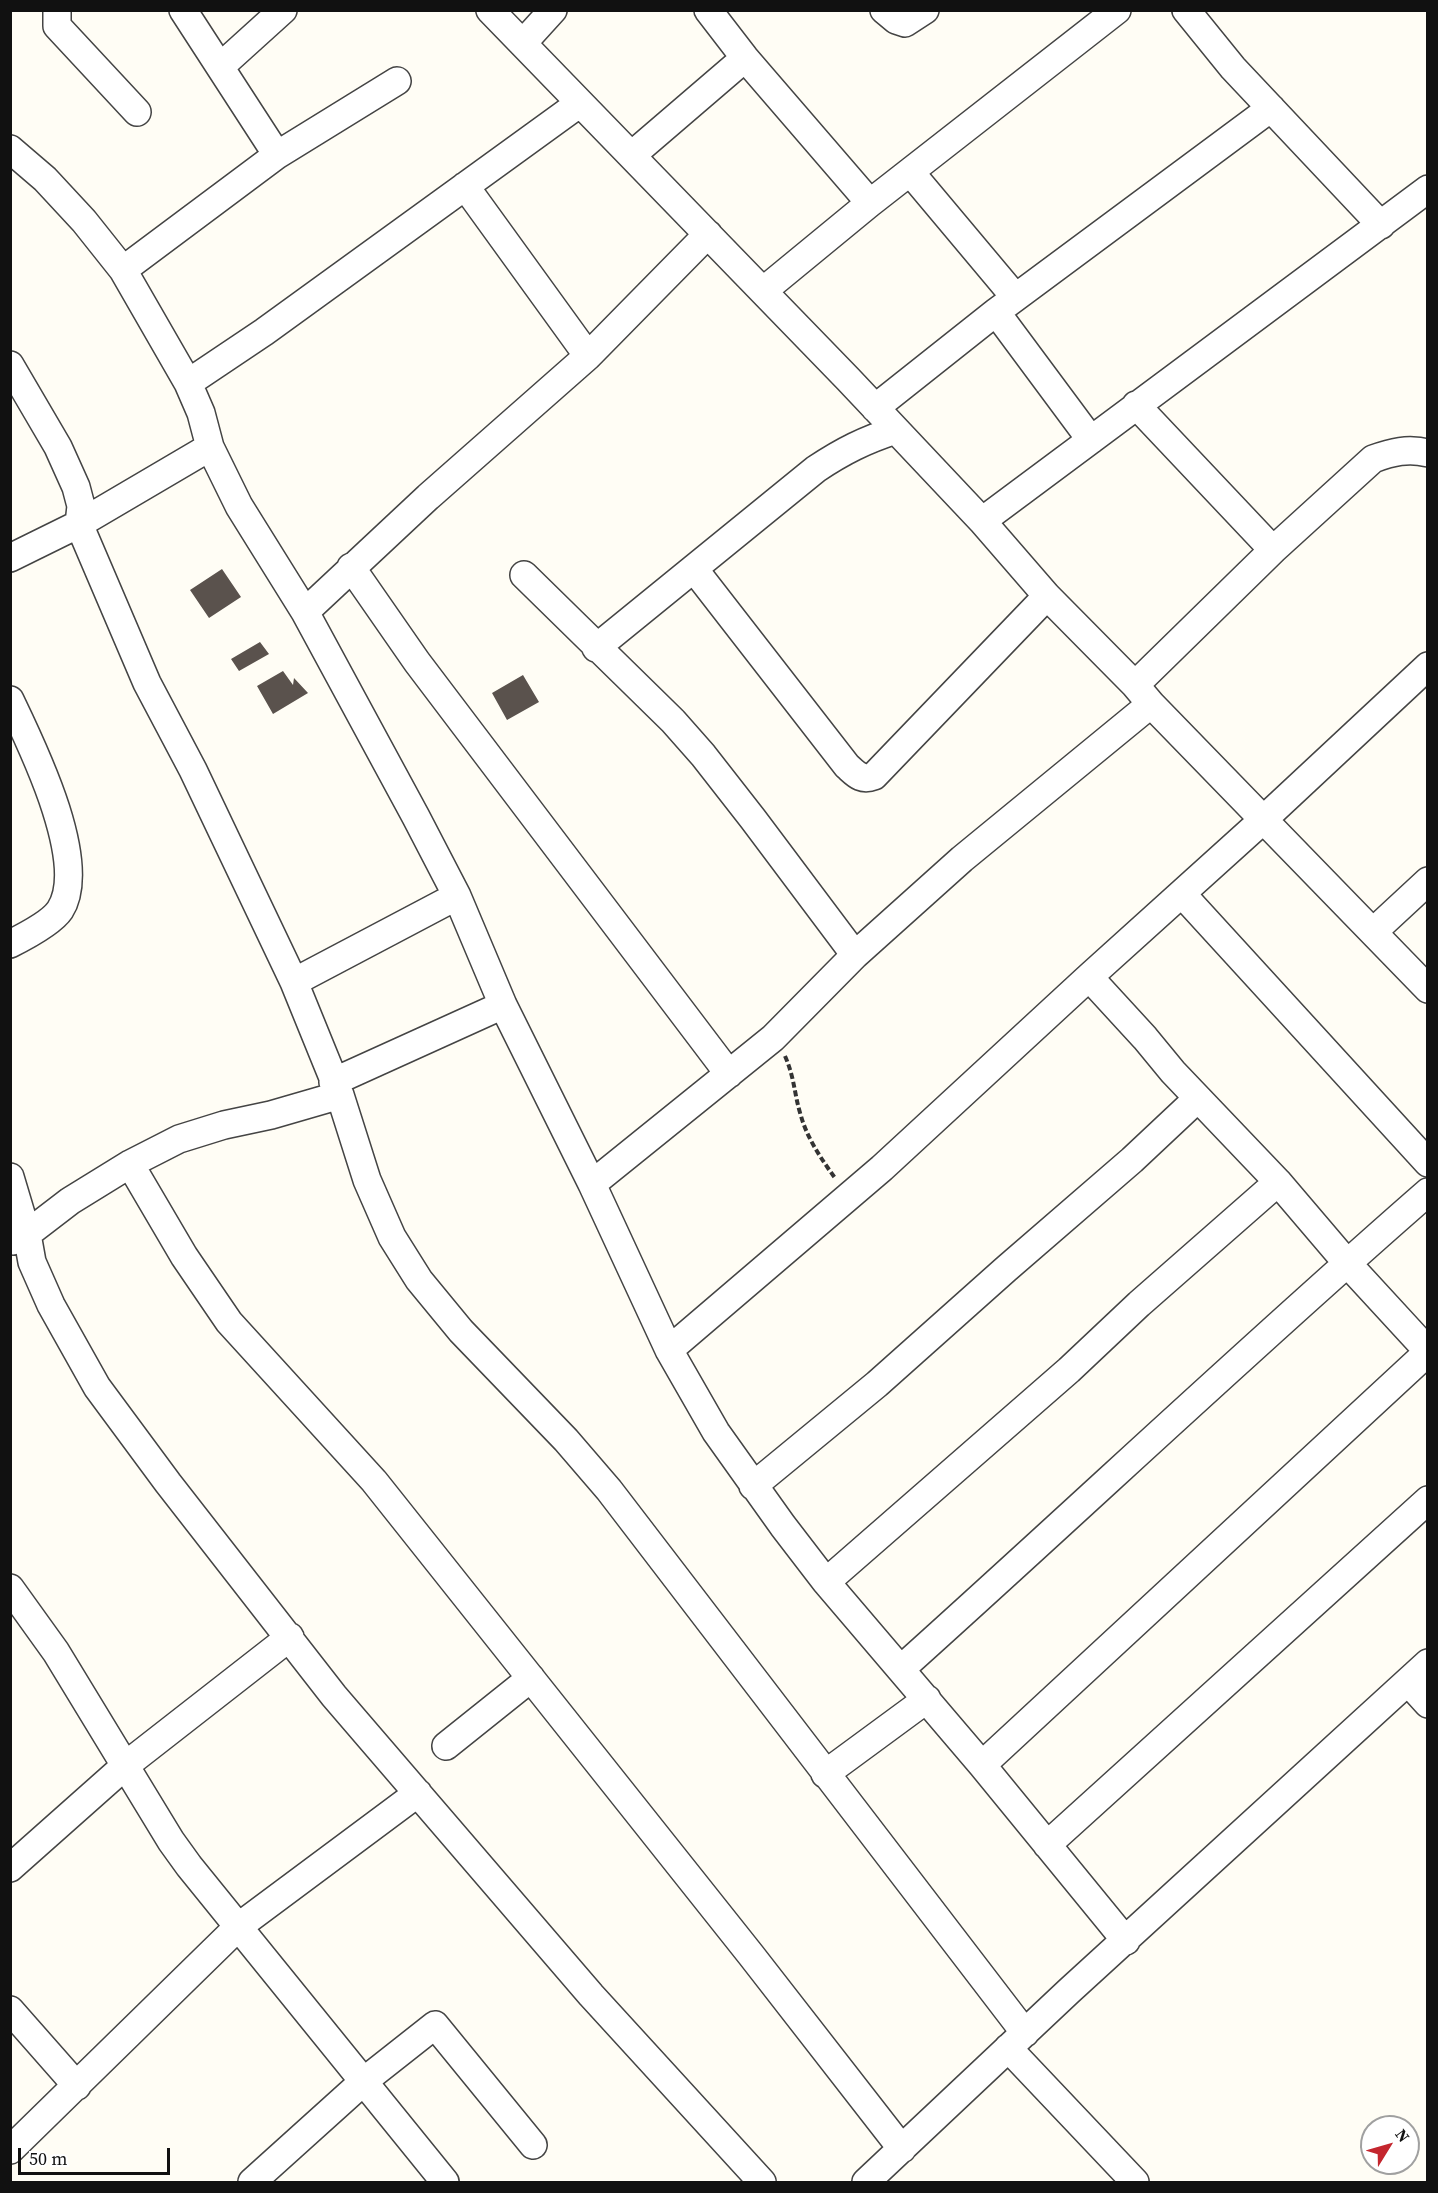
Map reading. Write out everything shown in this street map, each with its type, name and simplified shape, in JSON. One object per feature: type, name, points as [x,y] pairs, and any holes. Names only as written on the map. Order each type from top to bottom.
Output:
[{"type":"street","points":[[57,10],[57,26],[137,112]]},
{"type":"street","points":[[183,10],[277,155]]},
{"type":"street","points":[[219,67],[283,10]]},
{"type":"street","points":[[490,10],[896,430],[1047,596],[1428,989]]},
{"type":"street","points":[[523,43],[553,10]]},
{"type":"street","points":[[708,10],[745,58],[870,203]]},
{"type":"street","points":[[884,10],[896,20],[905,23],[925,10]]},
{"type":"street","points":[[763,291],[870,203],[1117,10]]},
{"type":"street","points":[[1186,10],[1233,68],[1381,225]]},
{"type":"street","points":[[632,155],[745,58]]},
{"type":"street","points":[[123,270],[277,155],[398,81]]},
{"type":"street","points":[[188,383],[264,332],[580,103]]},
{"type":"street","points":[[875,408],[1005,305],[1271,108]]},
{"type":"street","points":[[10,149],[45,179],[123,270],[188,383],[201,413],[210,447],[239,506],[305,612],[457,896],[503,1005],[592,1184],[669,1350],[716,1432],[753,1486],[826,1582],[927,1699],[1126,1941]]},
{"type":"street","points":[[911,172],[1005,305],[1091,440]]},
{"type":"street","points":[[465,186],[588,356]]},
{"type":"street","points":[[982,522],[1428,189]]},
{"type":"street","points":[[305,612],[428,497],[588,356],[708,234]]},
{"type":"street","points":[[14,379],[58,447],[76,487],[81,506],[79,524],[147,683],[198,780],[294,982],[337,1089],[367,1180],[392,1237],[419,1280],[461,1331],[589,1466],[825,1774],[1017,2040],[1135,2182]]},
{"type":"street","points":[[1136,405],[1272,550]]},
{"type":"street","points":[[596,648],[816,469],[863,441],[896,430]]},
{"type":"street","points":[[10,558],[79,524],[210,447]]},
{"type":"street","points":[[592,1184],[773,1038],[855,955],[1143,694],[1272,550],[1373,459],[1390,453],[1414,450],[1428,453]]},
{"type":"street","points":[[351,567],[417,662],[729,1074]]},
{"type":"street","points":[[694,569],[847,766],[860,778],[867,779],[874,776],[1047,596]]},
{"type":"street","points":[[524,575],[673,721],[703,755],[855,955]]},
{"type":"street","points":[[669,1350],[849,1197],[1264,819],[1428,666]]},
{"type":"street","points":[[10,700],[34,749],[60,822],[68,867],[68,893],[59,912],[25,937],[10,944]]},
{"type":"street","points":[[1373,932],[1428,881]]},
{"type":"street","points":[[1182,894],[1428,1163]]},
{"type":"street","points":[[294,982],[457,896]]},
{"type":"street","points":[[982,1765],[1428,1351],[1347,1263],[1278,1182],[1197,1099],[1089,977]]},
{"type":"street","points":[[19,1238],[70,1200],[130,1164],[179,1139],[337,1089],[503,1005]]},
{"type":"street","points":[[753,1486],[878,1384],[1132,1160],[1197,1099]]},
{"type":"street","points":[[130,1164],[184,1256],[229,1322],[374,1481],[902,2149]]},
{"type":"street","points":[[10,1177],[19,1238],[51,1305],[97,1387],[201,1527],[290,1637],[334,1696],[591,1995],[762,2182]]},
{"type":"street","points":[[826,1582],[1069,1370],[1139,1304],[1278,1182]]},
{"type":"street","points":[[901,1669],[1428,1192]]},
{"type":"street","points":[[1047,1845],[1428,1500]]},
{"type":"street","points":[[10,1588],[56,1652],[171,1841],[445,2182]]},
{"type":"street","points":[[10,1868],[126,1765],[290,1637]]},
{"type":"street","points":[[866,2182],[1017,2040],[1428,1664]]},
{"type":"street","points":[[446,1746],[531,1678]]},
{"type":"street","points":[[1408,1682],[1428,1704]]},
{"type":"street","points":[[825,1774],[927,1699]]},
{"type":"street","points":[[10,2150],[238,1927],[418,1793]]},
{"type":"street","points":[[10,2010],[77,2086]]},
{"type":"street","points":[[252,2182],[364,2081],[435,2025],[532,2145]]},
{"type":"path","points":[[773,1038],[793,1074],[801,1116],[811,1139],[849,1197]]},
{"type":"building","points":[[222,569],[241,597],[209,618],[190,590]]},
{"type":"building","points":[[260,642],[269,654],[239,671],[231,659]]},
{"type":"building","points":[[283,671],[293,685],[294,678],[308,693],[273,714],[257,686]]},
{"type":"building","points":[[523,675],[539,702],[507,720],[492,693]]}]
